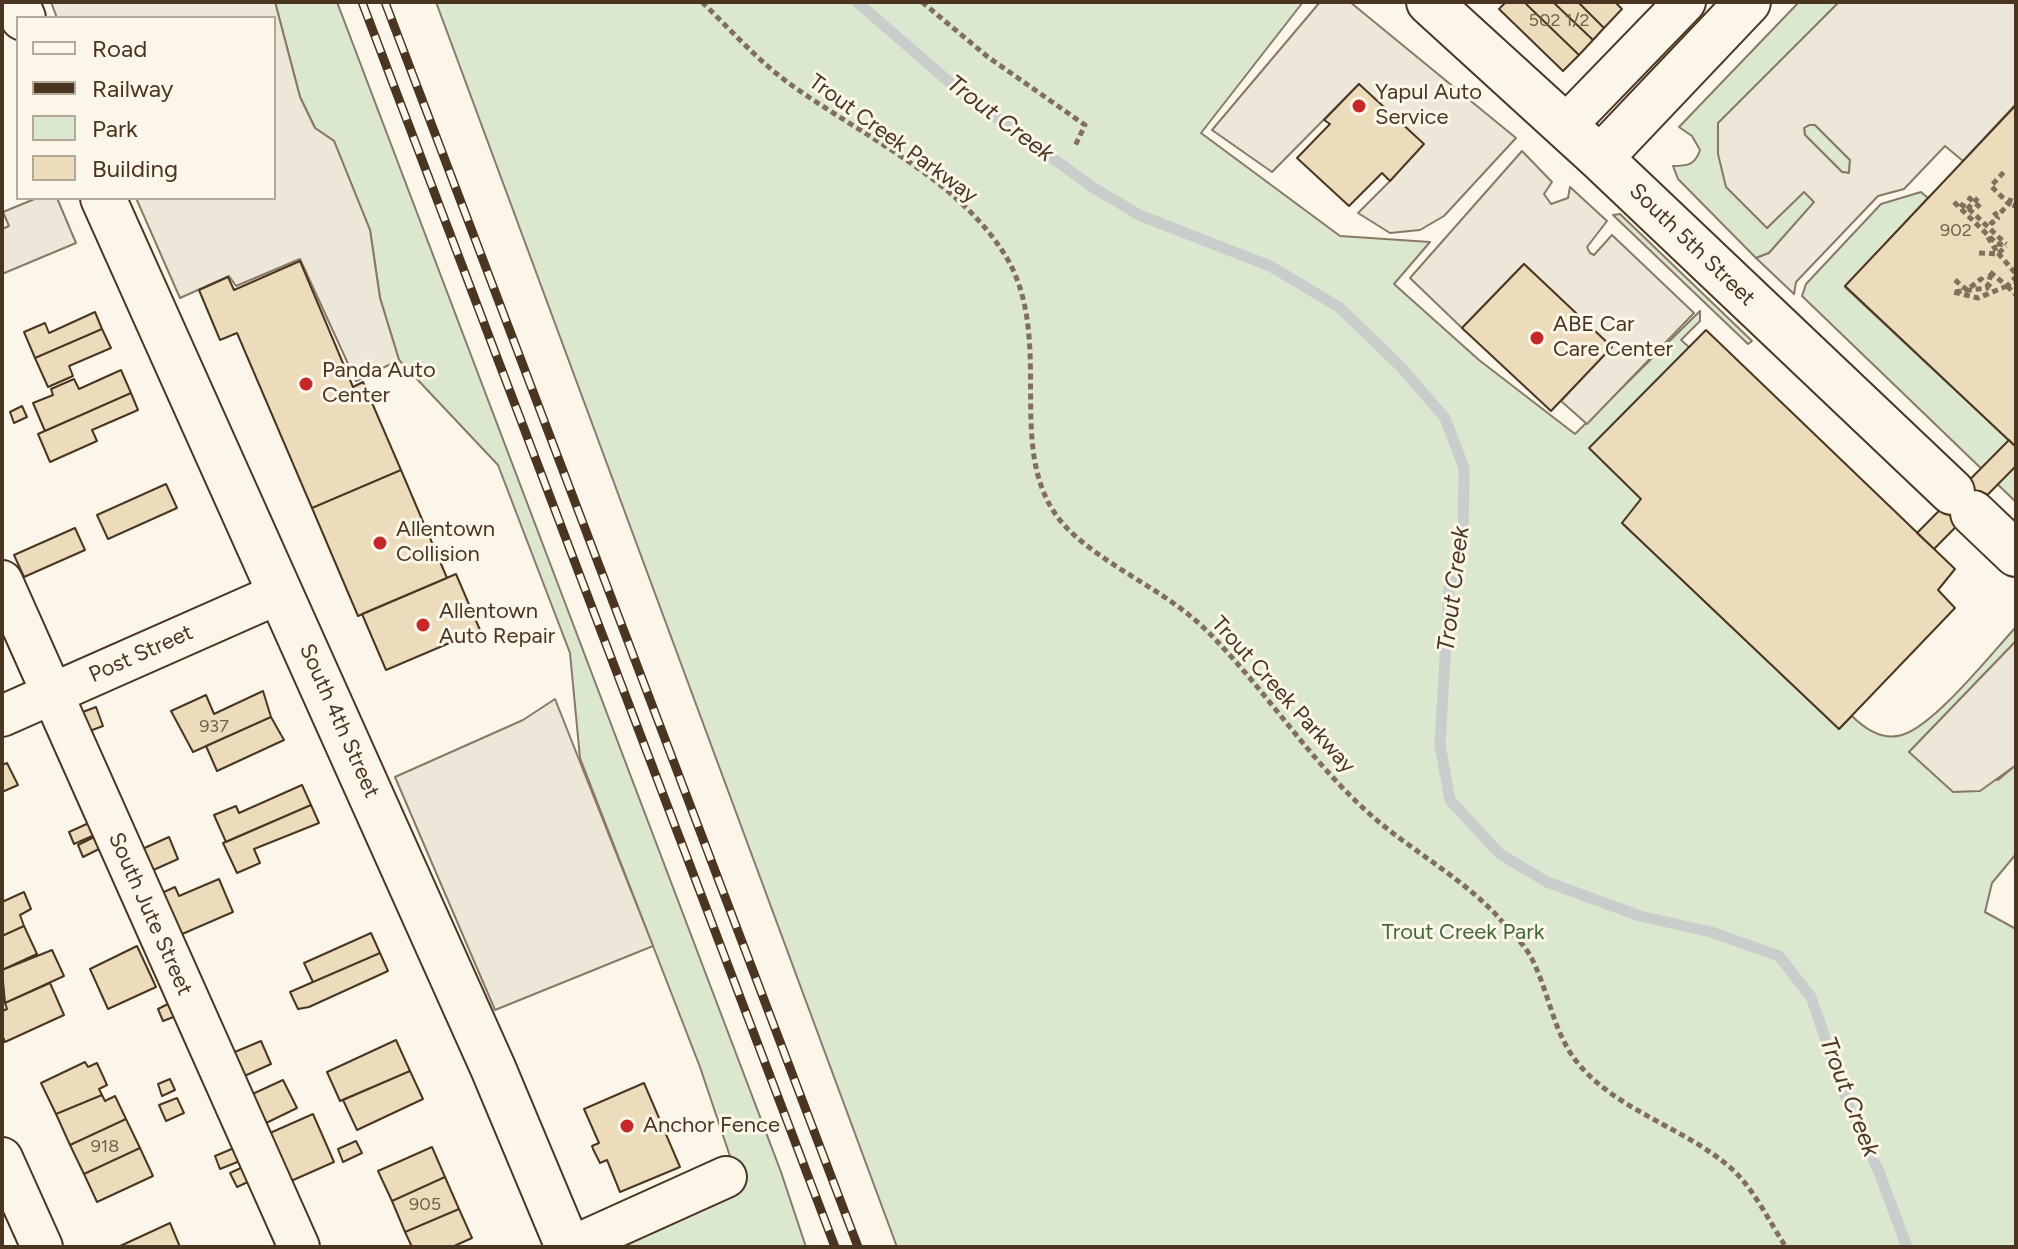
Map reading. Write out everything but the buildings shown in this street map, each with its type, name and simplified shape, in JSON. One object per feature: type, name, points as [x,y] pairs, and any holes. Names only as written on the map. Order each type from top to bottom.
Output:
[{"type":"main road","name":"South 5th Street","points":[[1429,2],[1600,158],[2016,554]]},
{"type":"main road","points":[[1600,158],[1748,2]]},
{"type":"main road","name":"South 4th Street","points":[[104,200],[493,1068],[570,1247]]},
{"type":"street","points":[[2,7],[13,2]]},
{"type":"street","points":[[1565,126],[1685,2]]},
{"type":"street","points":[[1647,41],[1679,75]]},
{"type":"street","name":"South Jute Street","points":[[2,581],[299,1247]]},
{"type":"street","name":"Post Street","points":[[2,716],[280,593]]},
{"type":"street","points":[[2,1158],[42,1247]]},
{"type":"street","points":[[570,1247],[726,1177]]},
{"type":"path","name":"Trout Creek Parkway","points":[[702,2],[786,81],[946,191],[991,234],[1017,276],[1030,316],[1033,357],[1031,436],[1038,481],[1051,509],[1073,534],[1204,628],[1372,817],[1436,863],[1495,914],[1532,957],[1562,1045],[1578,1064],[1633,1108],[1689,1138],[1735,1171],[1786,1247]]},
{"type":"path","points":[[922,2],[988,57],[1085,125],[1075,146]]},
{"type":"path","points":[[2004,172],[1994,179],[1991,186],[2011,203],[1997,218],[1998,254],[2014,283],[2016,295]]},
{"type":"path","points":[[1968,197],[1976,200],[1982,209]]},
{"type":"path","points":[[1976,200],[1966,210],[1997,218]]},
{"type":"path","points":[[1997,218],[1998,254]]},
{"type":"path","points":[[1999,242],[2007,245],[1998,254],[1979,253],[1999,242]]},
{"type":"path","points":[[1992,272],[2014,283]]},
{"type":"path","points":[[1978,298],[1989,288],[1992,272]]},
{"type":"path","points":[[1975,289],[1992,272]]},
{"type":"path","points":[[1967,290],[1981,279],[1989,288]]},
{"type":"path","points":[[1999,279],[2014,283]]},
{"type":"path","points":[[1953,292],[1955,280],[1967,290]]},
{"type":"path","points":[[1953,292],[2014,283]]},
{"type":"path","points":[[1953,292],[1978,298],[2014,283]]},
{"type":"green space","points":[[275,2],[337,2],[781,1172],[806,1247],[614,1247],[741,1189],[700,1067],[580,758],[570,653],[498,465],[399,360],[380,298],[370,230],[334,141],[315,128],[300,97]]},
{"type":"green space","name":"Trout Creek Park","points":[[436,2],[1303,2],[1201,133],[1340,236],[1430,242],[1394,284],[1479,360],[1575,434],[1700,311],[1700,321],[1681,340],[1689,347],[1641,499],[1622,523],[1839,729],[1852,716],[1881,735],[1902,735],[1915,729],[1946,704],[2016,627],[2016,641],[1909,752],[1998,780],[2016,765],[2016,854],[1992,883],[1985,912],[2016,929],[2016,1247],[897,1247]]},
{"type":"green space","points":[[1799,2],[1839,2],[1815,27],[1767,228],[1804,191],[1815,203],[1769,253],[1756,258],[1678,179],[1673,166],[1690,164],[1700,150],[1692,136],[1679,127]]},
{"type":"green space","points":[[1815,125],[1850,160],[1849,173],[1842,172],[1805,135],[1804,128]]},
{"type":"green space","points":[[1921,192],[1928,198],[1845,287],[2016,447],[2016,502],[1802,296],[1806,284],[1881,204]]},
{"type":"green space","points":[[1620,214],[1752,341],[1748,344],[1613,215]]},
{"type":"shaded area","points":[[51,2],[275,2],[300,97],[315,128],[334,141],[370,230],[380,298],[399,360],[356,381],[300,259],[236,286],[229,276],[180,298],[137,200],[276,200],[276,16],[56,16]]},
{"type":"shaded area","points":[[1320,2],[1350,2],[1516,138],[1444,216],[1420,230],[1390,233],[1358,213],[1390,181],[1359,84],[1272,172],[1212,130]]},
{"type":"shaded area","points":[[1839,2],[2016,2],[2016,104],[1963,161],[1945,146],[1904,189],[1878,196],[1796,282],[1794,294],[1756,258],[1769,253],[1814,202],[1804,192],[1767,228],[1726,187],[1718,154],[1718,123]],"holes":[[[1815,125],[1850,160],[1849,173],[1842,172],[1805,135],[1804,128]]]},
{"type":"shaded area","points":[[1522,151],[1552,182],[1544,194],[1551,204],[1568,198],[1570,187],[1607,221],[1587,247],[1590,253],[1594,255],[1612,235],[1694,313],[1587,424],[1561,401],[1611,347],[1524,264],[1462,328],[1410,278]]},
{"type":"shaded area","points":[[32,200],[58,200],[76,243],[2,274],[2,229],[9,226],[3,212]]},
{"type":"shaded area","points":[[2016,641],[2016,765],[1980,791],[1953,792],[1909,752]]},
{"type":"shaded area","points":[[555,699],[653,946],[495,1010],[395,777],[523,720]]},
{"type":"waterway","name":"Trout Creek","points":[[857,2],[962,93],[1094,188],[1139,215],[1270,266],[1339,307],[1401,367],[1445,418],[1464,468],[1463,534],[1449,588],[1440,745],[1450,800],[1500,854],[1547,882],[1640,916],[1711,932],[1779,956],[1811,997],[1849,1107],[1879,1172],[1907,1247]]},
{"type":"railway","points":[[362,2],[835,1247]]},
{"type":"railway","points":[[385,2],[858,1247]]},
{"type":"place","name":"Yapul Auto Service","points":[[1359,106]]},
{"type":"place","name":"ABE Car Care Center","points":[[1537,338]]},
{"type":"place","name":"Panda Auto Center","points":[[306,384]]},
{"type":"place","name":"Allentown Collision","points":[[380,543]]},
{"type":"place","name":"Allentown Auto Repair","points":[[423,625]]},
{"type":"place","name":"Anchor Fence","points":[[627,1126]]}]
